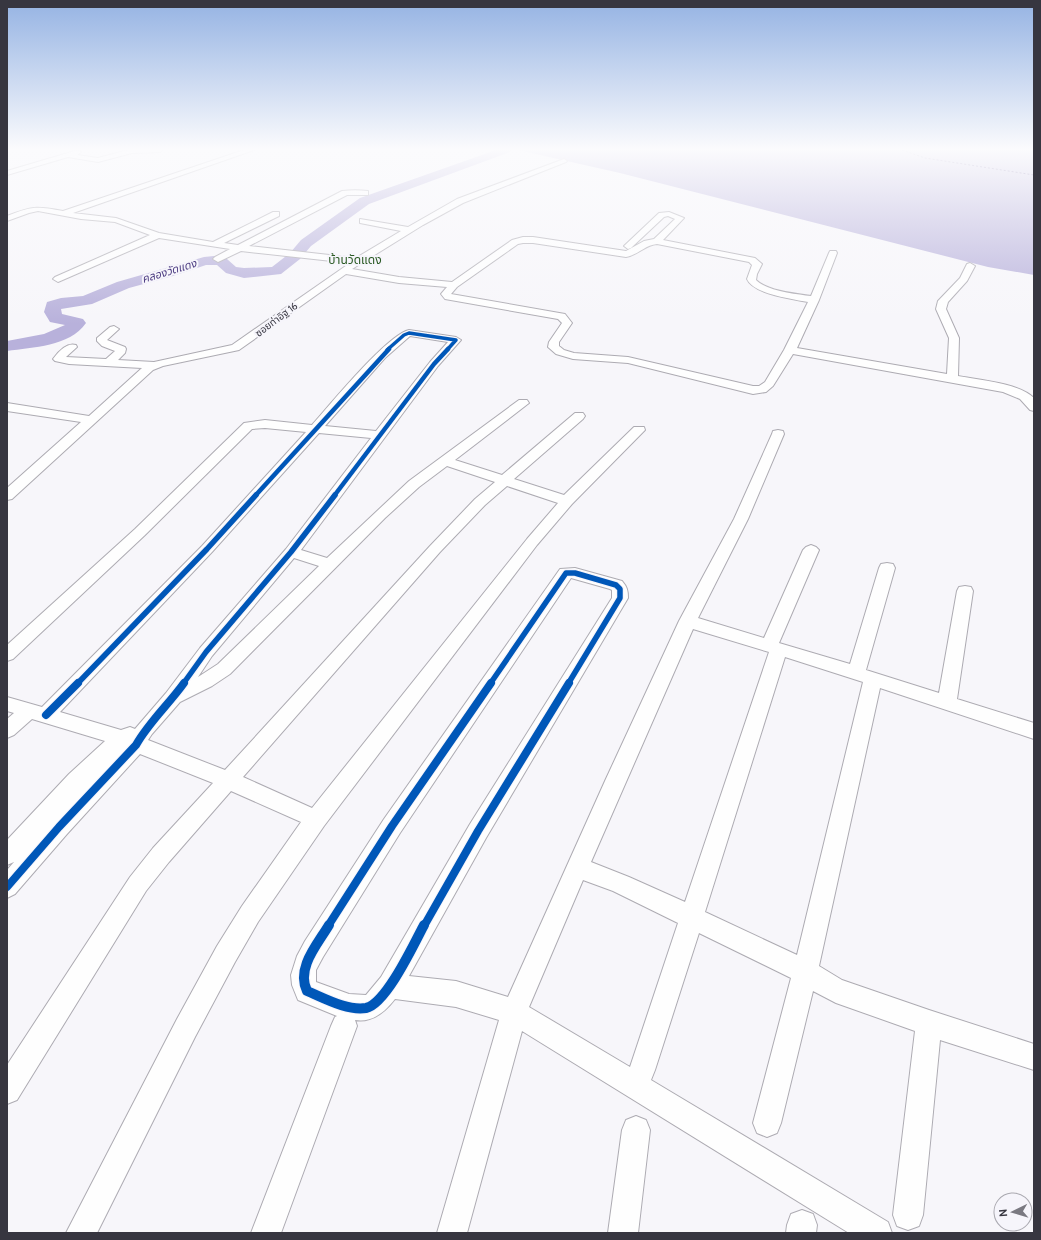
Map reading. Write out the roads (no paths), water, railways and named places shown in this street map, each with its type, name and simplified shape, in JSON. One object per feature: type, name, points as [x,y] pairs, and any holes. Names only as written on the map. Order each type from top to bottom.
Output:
[{"type":"street","points":[[63,214],[81,208]]},
{"type":"street","points":[[218,259],[317,208]]},
{"type":"street","name":"ซอยท่าอิฐ 16","points":[[7,496],[144,373],[154,366],[235,348],[358,261],[448,208]]},
{"type":"street","points":[[7,219],[34,210],[116,220],[158,235],[214,245],[358,261]]},
{"type":"street","points":[[214,245],[276,214]]},
{"type":"street","points":[[621,254],[633,240],[662,215],[669,214],[680,218],[657,241]]},
{"type":"street","points":[[363,222],[410,230]]},
{"type":"street","points":[[58,279],[158,235]]},
{"type":"street","points":[[814,300],[777,292],[756,285],[751,279],[757,264],[752,260],[657,241],[645,243],[634,253],[621,254],[533,240],[518,240],[454,285],[446,294],[448,297],[452,298],[561,316],[567,324],[554,342],[553,346],[560,352],[582,357],[628,360],[746,389],[758,390],[766,387],[790,350],[814,300],[833,253]]},
{"type":"street","points":[[952,378],[954,366],[954,338],[943,316],[941,309],[942,301],[964,279],[970,266]]},
{"type":"street","points":[[345,271],[399,280],[454,285]]},
{"type":"street","points":[[109,363],[122,351],[118,348],[107,345],[102,341],[102,338],[114,329]]},
{"type":"street","points":[[7,730],[38,712],[207,549],[364,373],[404,335],[412,333],[456,340],[434,364],[291,552],[206,652],[173,698],[134,737],[7,887]]},
{"type":"street","points":[[72,347],[59,359],[69,361],[154,366]]},
{"type":"street","points":[[790,350],[952,378],[1016,393],[1029,400],[1034,407]]},
{"type":"street","points":[[173,698],[206,681],[224,669],[380,515],[414,484],[523,403]]},
{"type":"street","points":[[7,407],[92,420]]},
{"type":"street","points":[[7,1090],[138,884],[161,855],[480,502],[579,416]]},
{"type":"street","points":[[7,655],[140,532],[245,428],[258,424],[379,435]]},
{"type":"street","points":[[81,1233],[186,1028],[226,954],[268,887],[316,819],[532,542],[567,501],[639,430]]},
{"type":"street","points":[[452,1233],[514,1012],[688,621],[740,519],[778,434]]},
{"type":"street","points":[[445,461],[567,501]]},
{"type":"street","points":[[642,1070],[693,918],[774,647],[811,550]]},
{"type":"street","points":[[291,552],[331,565]]},
{"type":"street","points":[[767,1123],[805,972],[864,675],[887,568]]},
{"type":"street","points":[[570,573],[575,573],[616,585],[620,589],[620,598],[478,831],[390,986],[372,1005],[363,1008],[352,1008],[307,991],[303,984],[303,971],[314,949],[392,826],[563,576],[570,573]]},
{"type":"street","points":[[947,703],[965,591]]},
{"type":"street","points":[[688,621],[864,675],[1034,731]]},
{"type":"street","points":[[7,704],[134,737],[316,819]]},
{"type":"street","points":[[7,855],[76,780],[134,737]]},
{"type":"street","points":[[578,867],[693,918],[805,972],[836,990],[1034,1058]]},
{"type":"street","points":[[390,986],[456,994],[514,1012],[878,1233]]},
{"type":"street","points":[[908,1215],[929,1023]]},
{"type":"street","points":[[266,1233],[344,1026]]},
{"type":"street","points":[[623,1233],[636,1130]]},
{"type":"waterway","name":"คลองวัดแดง","points":[[7,346],[55,337],[72,329],[77,323],[56,318],[52,312],[53,306],[61,303],[86,301],[123,285],[168,273],[204,261],[214,260],[222,262],[231,270],[244,273],[276,271],[295,256],[306,243],[356,208]]},
{"type":"district","name":"บ้านวัดแดง","points":[[355,260]]}]
